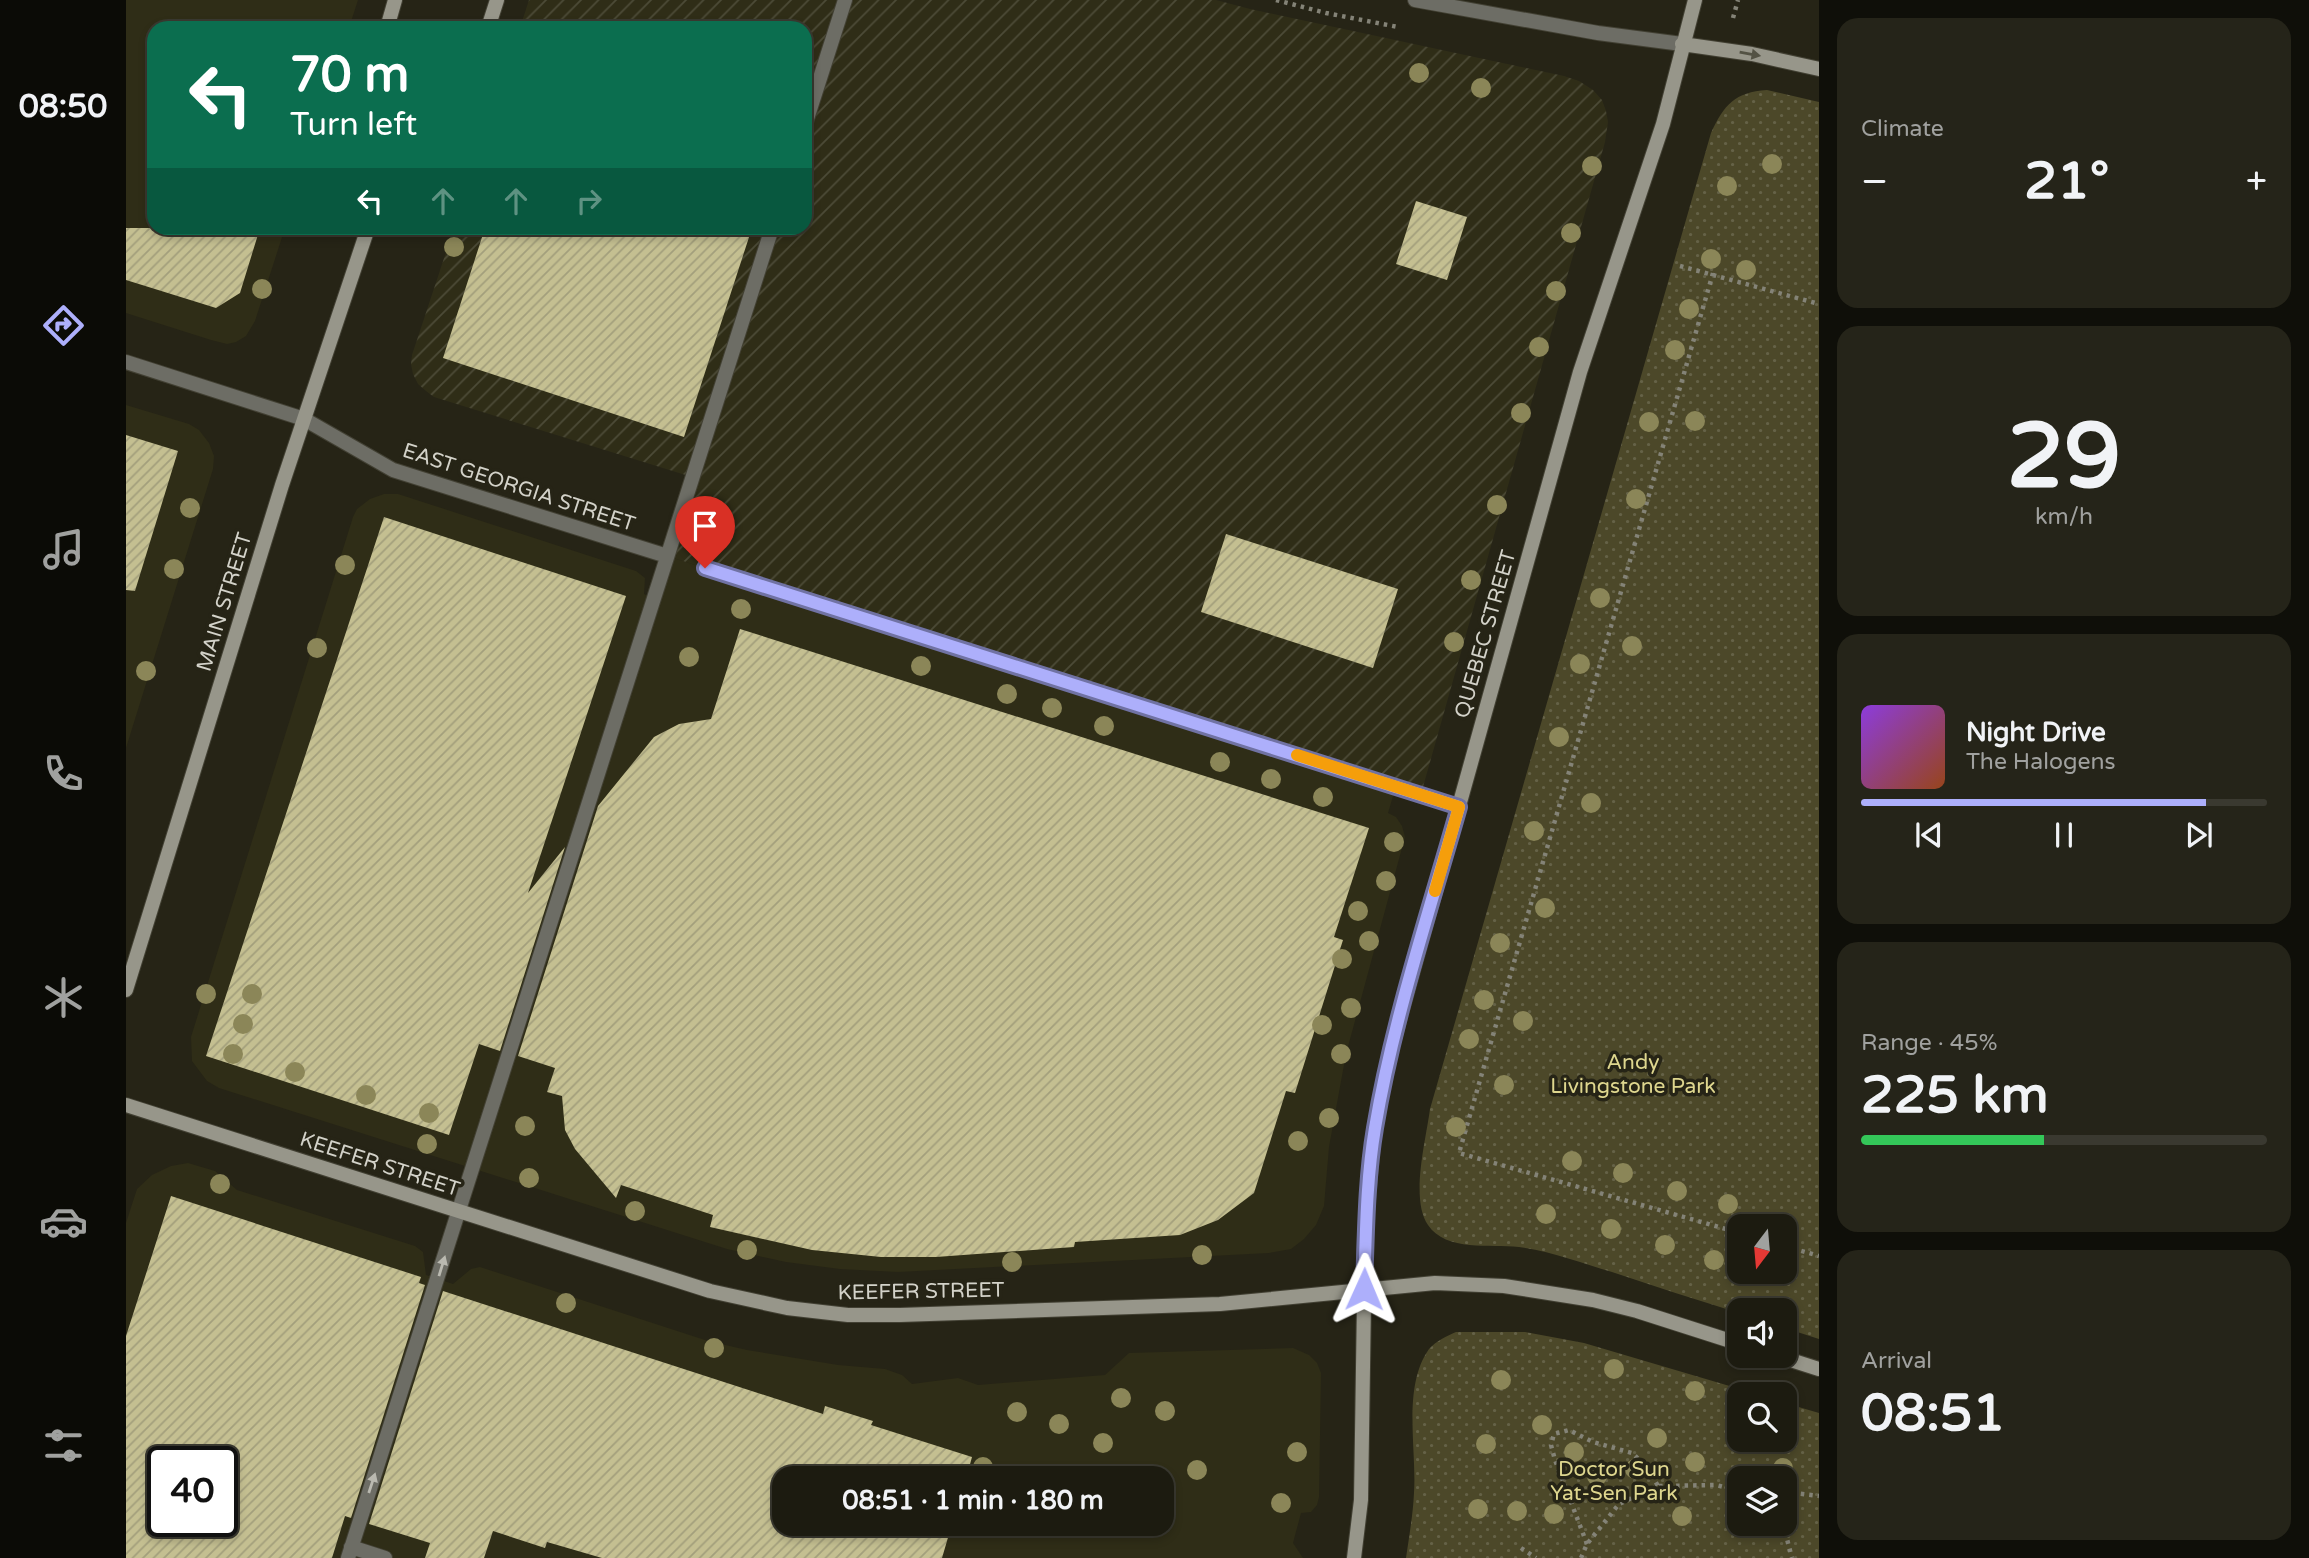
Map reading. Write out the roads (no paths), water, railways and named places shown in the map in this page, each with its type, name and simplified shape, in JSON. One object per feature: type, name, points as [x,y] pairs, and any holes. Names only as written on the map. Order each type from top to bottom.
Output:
[{"type":"street","points":[[389,21],[395,0]]},
{"type":"street","points":[[490,21],[497,0]]},
{"type":"street","points":[[812,103],[845,0]]},
{"type":"street","points":[[1415,0],[1598,33],[1752,54],[1819,69]]},
{"type":"street","name":"QUEBEC STREET","points":[[1354,1558],[1361,1500],[1366,1235],[1374,1131],[1386,1070],[1580,372],[1663,124],[1695,0]]},
{"type":"street","name":"MAIN STREET","points":[[126,990],[304,419],[366,235]]},
{"type":"street","points":[[385,1558],[350,1553],[770,235]]},
{"type":"street","name":"EAST GEORGIA STREET","points":[[126,362],[304,419],[393,470],[667,556]]},
{"type":"street","points":[[705,568],[1459,807]]},
{"type":"street","name":"KEEFER STREET","points":[[126,1105],[710,1291],[787,1308],[848,1315],[1220,1304],[1435,1283],[1504,1286],[1558,1294],[1637,1311],[1727,1340]]},
{"type":"street","points":[[1797,1362],[1819,1369]]},
{"type":"park label","name":"Andy Livingstone Park","points":[[1633,1074]]},
{"type":"park label","name":"Doctor Sun Yat-Sen Park","points":[[1614,1481]]}]
